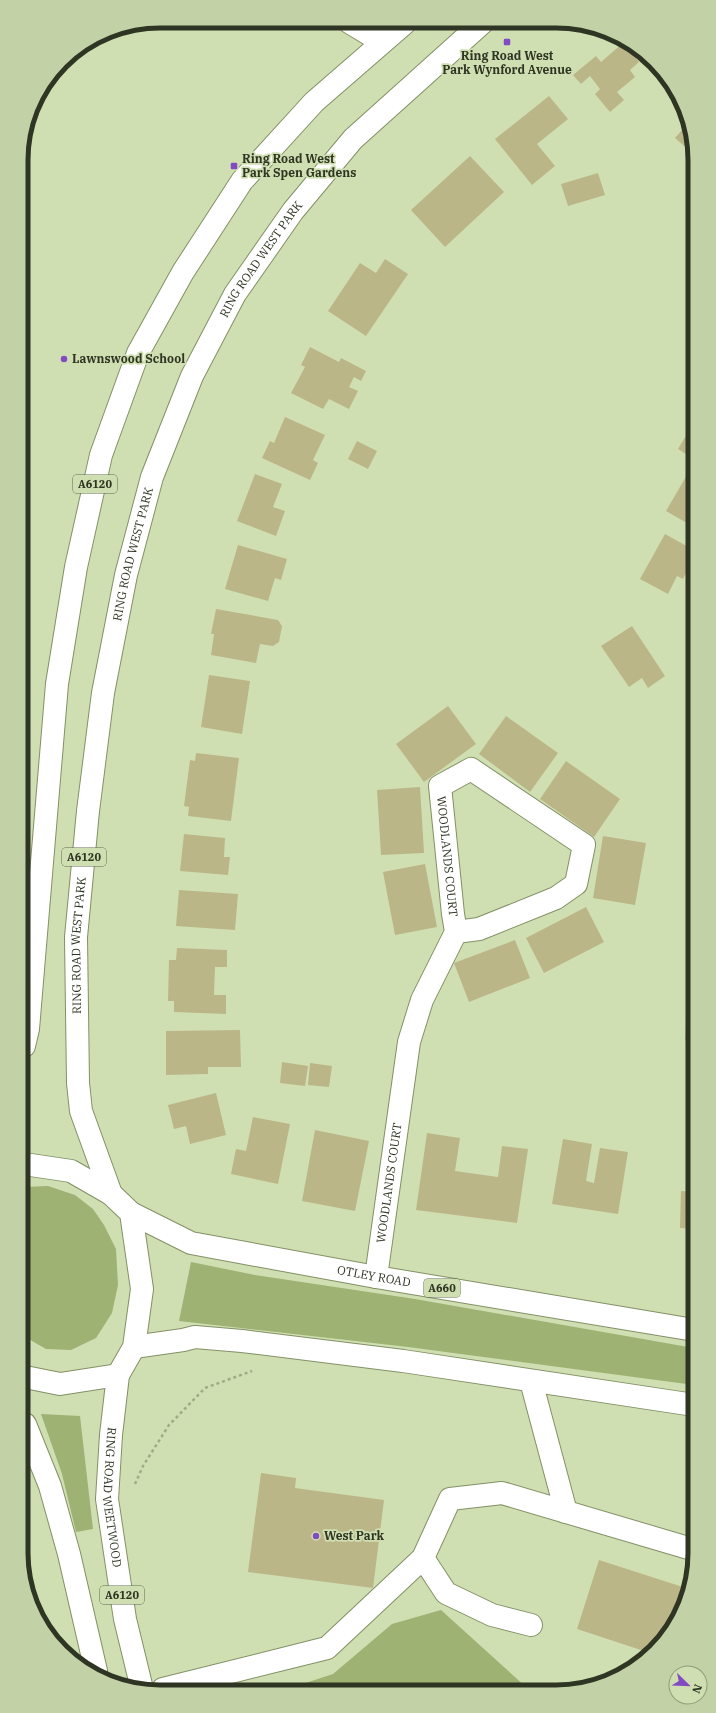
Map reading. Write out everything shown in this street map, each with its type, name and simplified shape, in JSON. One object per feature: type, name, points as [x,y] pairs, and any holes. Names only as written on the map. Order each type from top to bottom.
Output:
[{"type":"main road","points":[[359,28],[382,42]]},
{"type":"main road","name":"A6120","points":[[28,1028],[57,684],[76,567],[104,448],[138,353],[183,272],[242,181],[314,102],[398,28]]},
{"type":"main road","name":"RING ROAD WEST PARK","points":[[111,1194],[81,1111],[78,1083],[76,937],[88,811],[103,693],[126,575],[152,477],[192,376],[235,294],[293,211],[353,139],[476,28]]},
{"type":"main road","name":"WOODLANDS COURT","points":[[376,1277],[410,1042],[422,1000],[456,932],[440,786],[471,769],[584,845],[576,884],[556,898],[479,929],[456,932]]},
{"type":"main road","name":"A6120","points":[[28,1165],[70,1171],[111,1194],[131,1213],[142,1289],[134,1347],[118,1375]]},
{"type":"main road","name":"OTLEY ROAD","points":[[131,1213],[191,1243],[376,1277],[688,1329]]},
{"type":"main road","points":[[134,1347],[195,1337],[242,1341],[403,1361],[688,1404]]},
{"type":"main road","points":[[28,1379],[60,1384],[118,1375]]},
{"type":"main road","name":"RING ROAD WEETWOOD","points":[[118,1375],[111,1435],[107,1500],[125,1619],[141,1683]]},
{"type":"main road","points":[[531,1381],[566,1512]]},
{"type":"main road","points":[[28,1432],[52,1493],[69,1554],[95,1667]]},
{"type":"main road","points":[[178,1685],[327,1648],[423,1558],[450,1499],[502,1493],[688,1548]]},
{"type":"main road","points":[[423,1558],[446,1594],[492,1615],[531,1625]]},
{"type":"path","points":[[132,1490],[143,1466],[169,1425],[205,1388],[252,1371]]},
{"type":"green space","points":[[48,1186],[75,1195],[93,1209],[104,1225],[116,1249],[118,1285],[112,1313],[96,1338],[71,1350],[46,1349],[28,1339],[28,1187]]},
{"type":"green space","points":[[191,1262],[255,1275],[415,1299],[688,1347],[688,1384],[408,1347],[179,1321]]},
{"type":"green space","points":[[41,1414],[80,1416],[93,1529],[76,1532],[62,1474]]},
{"type":"green space","points":[[441,1610],[524,1685],[299,1685],[333,1674],[392,1624]]},
{"type":"building","points":[[620,45],[629,50],[639,62],[630,70],[635,77],[617,92],[624,100],[610,112],[595,94],[600,89],[590,76],[581,84],[573,75],[596,56],[601,62]]},
{"type":"building","points":[[549,96],[568,119],[537,144],[555,166],[532,185],[495,139]]},
{"type":"building","points":[[684,127],[687,149],[675,138]]},
{"type":"building","points":[[470,156],[504,192],[445,247],[411,210]]},
{"type":"building","points":[[598,173],[605,195],[568,206],[561,184]]},
{"type":"building","points":[[385,259],[408,274],[366,336],[328,311],[360,263],[376,273]]},
{"type":"building","points":[[310,347],[339,362],[341,358],[366,371],[361,381],[354,377],[349,387],[358,391],[349,409],[329,399],[323,409],[291,393],[305,367],[301,365]]},
{"type":"building","points":[[285,417],[325,435],[313,460],[318,463],[310,480],[262,458],[270,441],[274,443]]},
{"type":"building","points":[[688,432],[688,455],[678,449]]},
{"type":"building","points":[[357,441],[377,451],[368,469],[348,459]]},
{"type":"building","points":[[688,473],[688,524],[666,511]]},
{"type":"building","points":[[255,474],[282,484],[273,507],[285,511],[276,536],[237,521]]},
{"type":"building","points":[[665,534],[688,547],[688,569],[683,579],[677,576],[668,594],[640,579]]},
{"type":"building","points":[[238,545],[287,559],[281,580],[275,578],[268,601],[225,589]]},
{"type":"building","points":[[216,609],[278,620],[282,626],[279,642],[273,646],[260,644],[256,663],[211,655],[214,634],[211,634]]},
{"type":"building","points":[[632,626],[665,676],[648,688],[642,678],[629,687],[601,646]]},
{"type":"building","points":[[209,675],[250,681],[242,734],[201,727]]},
{"type":"building","points":[[448,706],[476,744],[424,782],[396,744]]},
{"type":"building","points":[[506,716],[558,753],[530,792],[479,754]]},
{"type":"building","points":[[196,753],[239,758],[231,821],[188,816],[189,807],[184,806],[190,760],[195,761]]},
{"type":"building","points":[[566,761],[620,799],[594,837],[540,799]]},
{"type":"building","points":[[420,787],[424,853],[381,855],[377,790]]},
{"type":"building","points":[[184,834],[225,838],[224,857],[230,857],[228,875],[180,871]]},
{"type":"building","points":[[603,836],[646,843],[635,905],[593,898]]},
{"type":"building","points":[[425,864],[437,927],[395,935],[383,872]]},
{"type":"building","points":[[179,890],[238,894],[235,930],[176,926]]},
{"type":"building","points":[[586,907],[604,942],[544,973],[526,938]]},
{"type":"building","points":[[515,940],[530,978],[469,1002],[454,963]]},
{"type":"building","points":[[177,948],[227,950],[227,967],[215,967],[214,995],[226,995],[226,1014],[174,1012],[174,1001],[168,1001],[169,960],[176,960]]},
{"type":"building","points":[[688,967],[688,988],[687,988]]},
{"type":"building","points":[[686,1021],[688,1021],[688,1040],[685,1040]]},
{"type":"building","points":[[240,1030],[241,1067],[208,1067],[208,1074],[166,1075],[166,1031]]},
{"type":"building","points":[[282,1062],[308,1066],[305,1086],[280,1083]]},
{"type":"building","points":[[310,1063],[332,1066],[329,1087],[308,1085]]},
{"type":"building","points":[[216,1093],[226,1135],[190,1144],[186,1126],[174,1129],[168,1105]]},
{"type":"building","points":[[253,1117],[290,1124],[278,1184],[231,1174],[236,1149],[246,1151]]},
{"type":"building","points":[[315,1130],[369,1141],[355,1211],[302,1201]]},
{"type":"building","points":[[427,1133],[460,1138],[455,1171],[498,1177],[502,1146],[528,1149],[517,1223],[416,1210]]},
{"type":"building","points":[[563,1139],[592,1144],[586,1181],[594,1183],[600,1148],[628,1152],[618,1214],[552,1204]]},
{"type":"building","points":[[681,1191],[688,1192],[688,1229],[680,1228]]},
{"type":"building","name":"West Park","points":[[261,1473],[296,1478],[295,1488],[384,1500],[373,1588],[248,1572]]},
{"type":"building","points":[[599,1560],[683,1587],[681,1595],[666,1626],[644,1651],[577,1629]]},
{"type":"place","name":"Ring Road West Park Wynford Avenue","points":[[507,42]]},
{"type":"place","name":"Ring Road West Park Spen Gardens","points":[[234,166]]},
{"type":"place","name":"Lawnswood School","points":[[64,359]]},
{"type":"place","name":"West Park","points":[[316,1536]]}]
